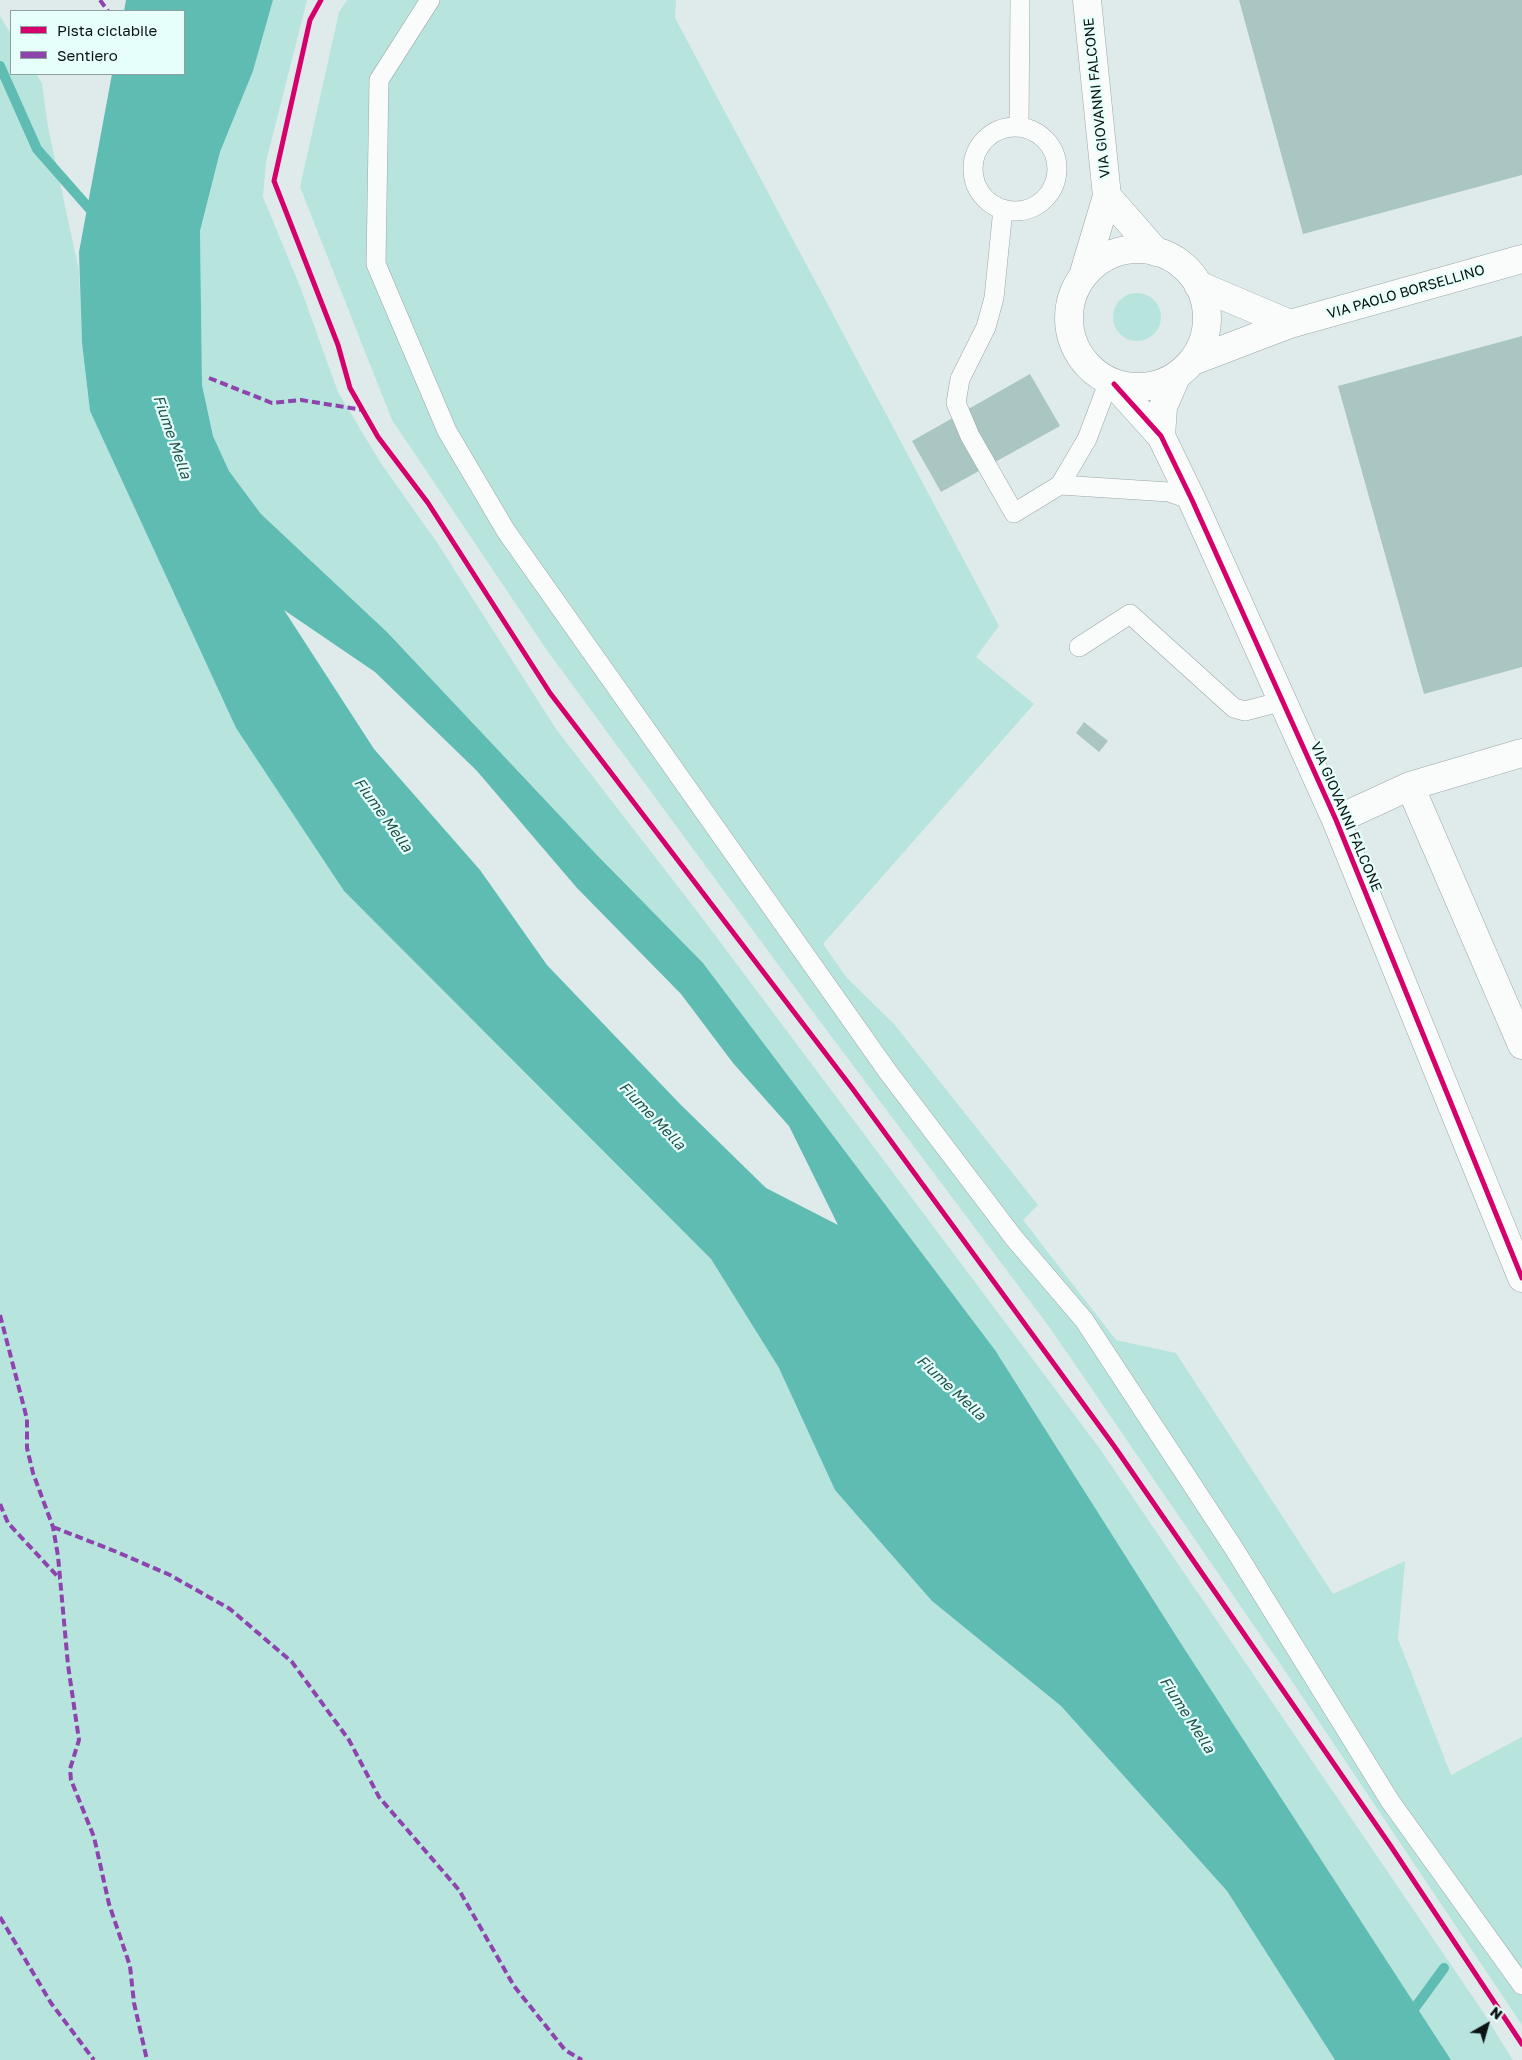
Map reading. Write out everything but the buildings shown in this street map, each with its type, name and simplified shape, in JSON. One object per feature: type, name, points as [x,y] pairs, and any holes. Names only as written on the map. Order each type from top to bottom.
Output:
[{"type":"street","name":"VIA GIOVANNI FALCONE","points":[[1087,0],[1107,196],[1083,276],[1071,299],[1069,325],[1076,350],[1092,370],[1111,382],[1161,436],[1192,500],[1336,820],[1510,1218],[1522,1278]]},
{"type":"street","name":"VIA GIOVANNI FALCONE","points":[[1107,196],[1156,252]]},
{"type":"street","name":"VIA GIOVANNI FALCONE","points":[[1083,276],[1098,262],[1116,253],[1136,250],[1156,252],[1181,264],[1198,286],[1206,311],[1204,338],[1163,407],[1161,436]]},
{"type":"street","name":"VIA PAOLO BORSELLINO","points":[[1184,369],[1290,324],[1522,259]]},
{"type":"street","points":[[1198,286],[1290,324]]},
{"type":"street","name":"VIA GIOVANNI FALCONE","points":[[1111,382],[1146,388],[1184,369]]},
{"type":"street","points":[[1336,820],[1410,786],[1522,753]]},
{"type":"street","points":[[1410,786],[1522,1045]]},
{"type":"lane","points":[[430,0],[379,80],[376,264],[447,431],[506,531],[888,1072],[1014,1238],[1084,1320],[1233,1547],[1390,1801],[1522,1985]]},
{"type":"lane","points":[[1019,127],[1020,0]]},
{"type":"lane","points":[[1019,127],[1033,131],[1044,139],[1052,150],[1056,163],[1056,177],[1051,190],[1031,208],[1017,211],[1003,209],[991,204],[981,194],[974,181],[975,154],[982,142],[993,133],[1006,128],[1019,127]]},
{"type":"lane","points":[[1003,209],[994,298],[986,327],[960,379],[956,403],[970,436],[1014,513],[1060,485],[1087,439],[1111,382]]},
{"type":"lane","points":[[1060,485],[1169,492],[1192,500]]},
{"type":"lane","points":[[1079,647],[1130,614],[1234,708],[1245,711],[1283,701]]},
{"type":"green space","points":[[273,0],[307,0],[266,162],[263,197],[301,289],[338,392],[380,462],[438,544],[556,729],[700,915],[1100,1449],[1481,2009],[1513,2060],[1451,2060],[1180,1642],[995,1350],[703,963],[595,853],[387,632],[261,514],[229,471],[213,436],[202,385],[200,231],[220,152],[253,71]]},
{"type":"green space","points":[[347,0],[676,0],[675,18],[999,626],[976,657],[1034,704],[823,944],[847,978],[894,1024],[1038,1205],[1023,1220],[1116,1340],[1176,1353],[1333,1594],[1405,1561],[1398,1639],[1451,1775],[1522,1737],[1522,2025],[1285,1671],[1050,1328],[810,1008],[546,649],[392,420],[300,187],[339,12]]},
{"type":"green space","points":[[0,16],[10,32],[10,75],[37,75],[42,83],[48,127],[79,271],[82,343],[90,411],[236,728],[344,891],[711,1259],[779,1368],[932,1601],[1061,1706],[1227,1891],[1335,2060],[0,2060]]},
{"type":"green space","points":[[1132,293],[1142,293],[1151,297],[1157,303],[1160,308],[1160,326],[1151,337],[1142,341],[1132,341],[1123,337],[1117,331],[1113,322],[1113,312],[1117,303],[1123,297]]},
{"type":"water","name":"Fiume Mella","points":[[126,0],[273,0],[253,71],[220,152],[200,231],[202,385],[213,436],[229,471],[261,514],[387,632],[595,853],[703,963],[995,1350],[1180,1642],[1451,2060],[1335,2060],[1227,1891],[1061,1706],[932,1601],[835,1490],[779,1368],[711,1259],[344,891],[236,728],[90,411],[82,343],[79,252],[112,75],[185,75],[185,10],[124,10]],"holes":[[[284,610],[375,672],[477,771],[577,888],[681,994],[733,1063],[789,1126],[838,1225],[766,1188],[680,1104],[547,965],[480,870],[374,749]]]},
{"type":"waterway","points":[[0,66],[37,149],[95,215]]},
{"type":"waterway","points":[[1409,2016],[1444,1968]]},
{"type":"marked path","points":[[100,0],[107,10]]},
{"type":"marked path","points":[[209,378],[272,403],[301,400],[363,410]]},
{"type":"marked path","points":[[0,1315],[27,1419],[27,1448],[33,1473],[53,1527],[58,1556],[68,1665],[79,1740],[70,1769],[71,1780],[94,1837],[109,1904],[130,1966],[134,2003],[147,2060]]},
{"type":"marked path","points":[[0,1504],[8,1523],[60,1579]]},
{"type":"marked path","points":[[53,1527],[170,1575],[230,1609],[292,1662],[349,1740],[379,1797],[459,1890],[514,1986],[565,2050],[582,2060]]},
{"type":"marked path","points":[[0,1917],[51,2003],[94,2060]]},
{"type":"cycle path","points":[[321,0],[310,20],[274,181],[338,345],[350,388],[378,437],[428,503],[550,693],[852,1088],[1114,1446],[1390,1845],[1522,2044]]},
{"type":"cycle path","points":[[1114,384],[1161,436],[1192,500],[1336,820],[1522,1278]]}]
